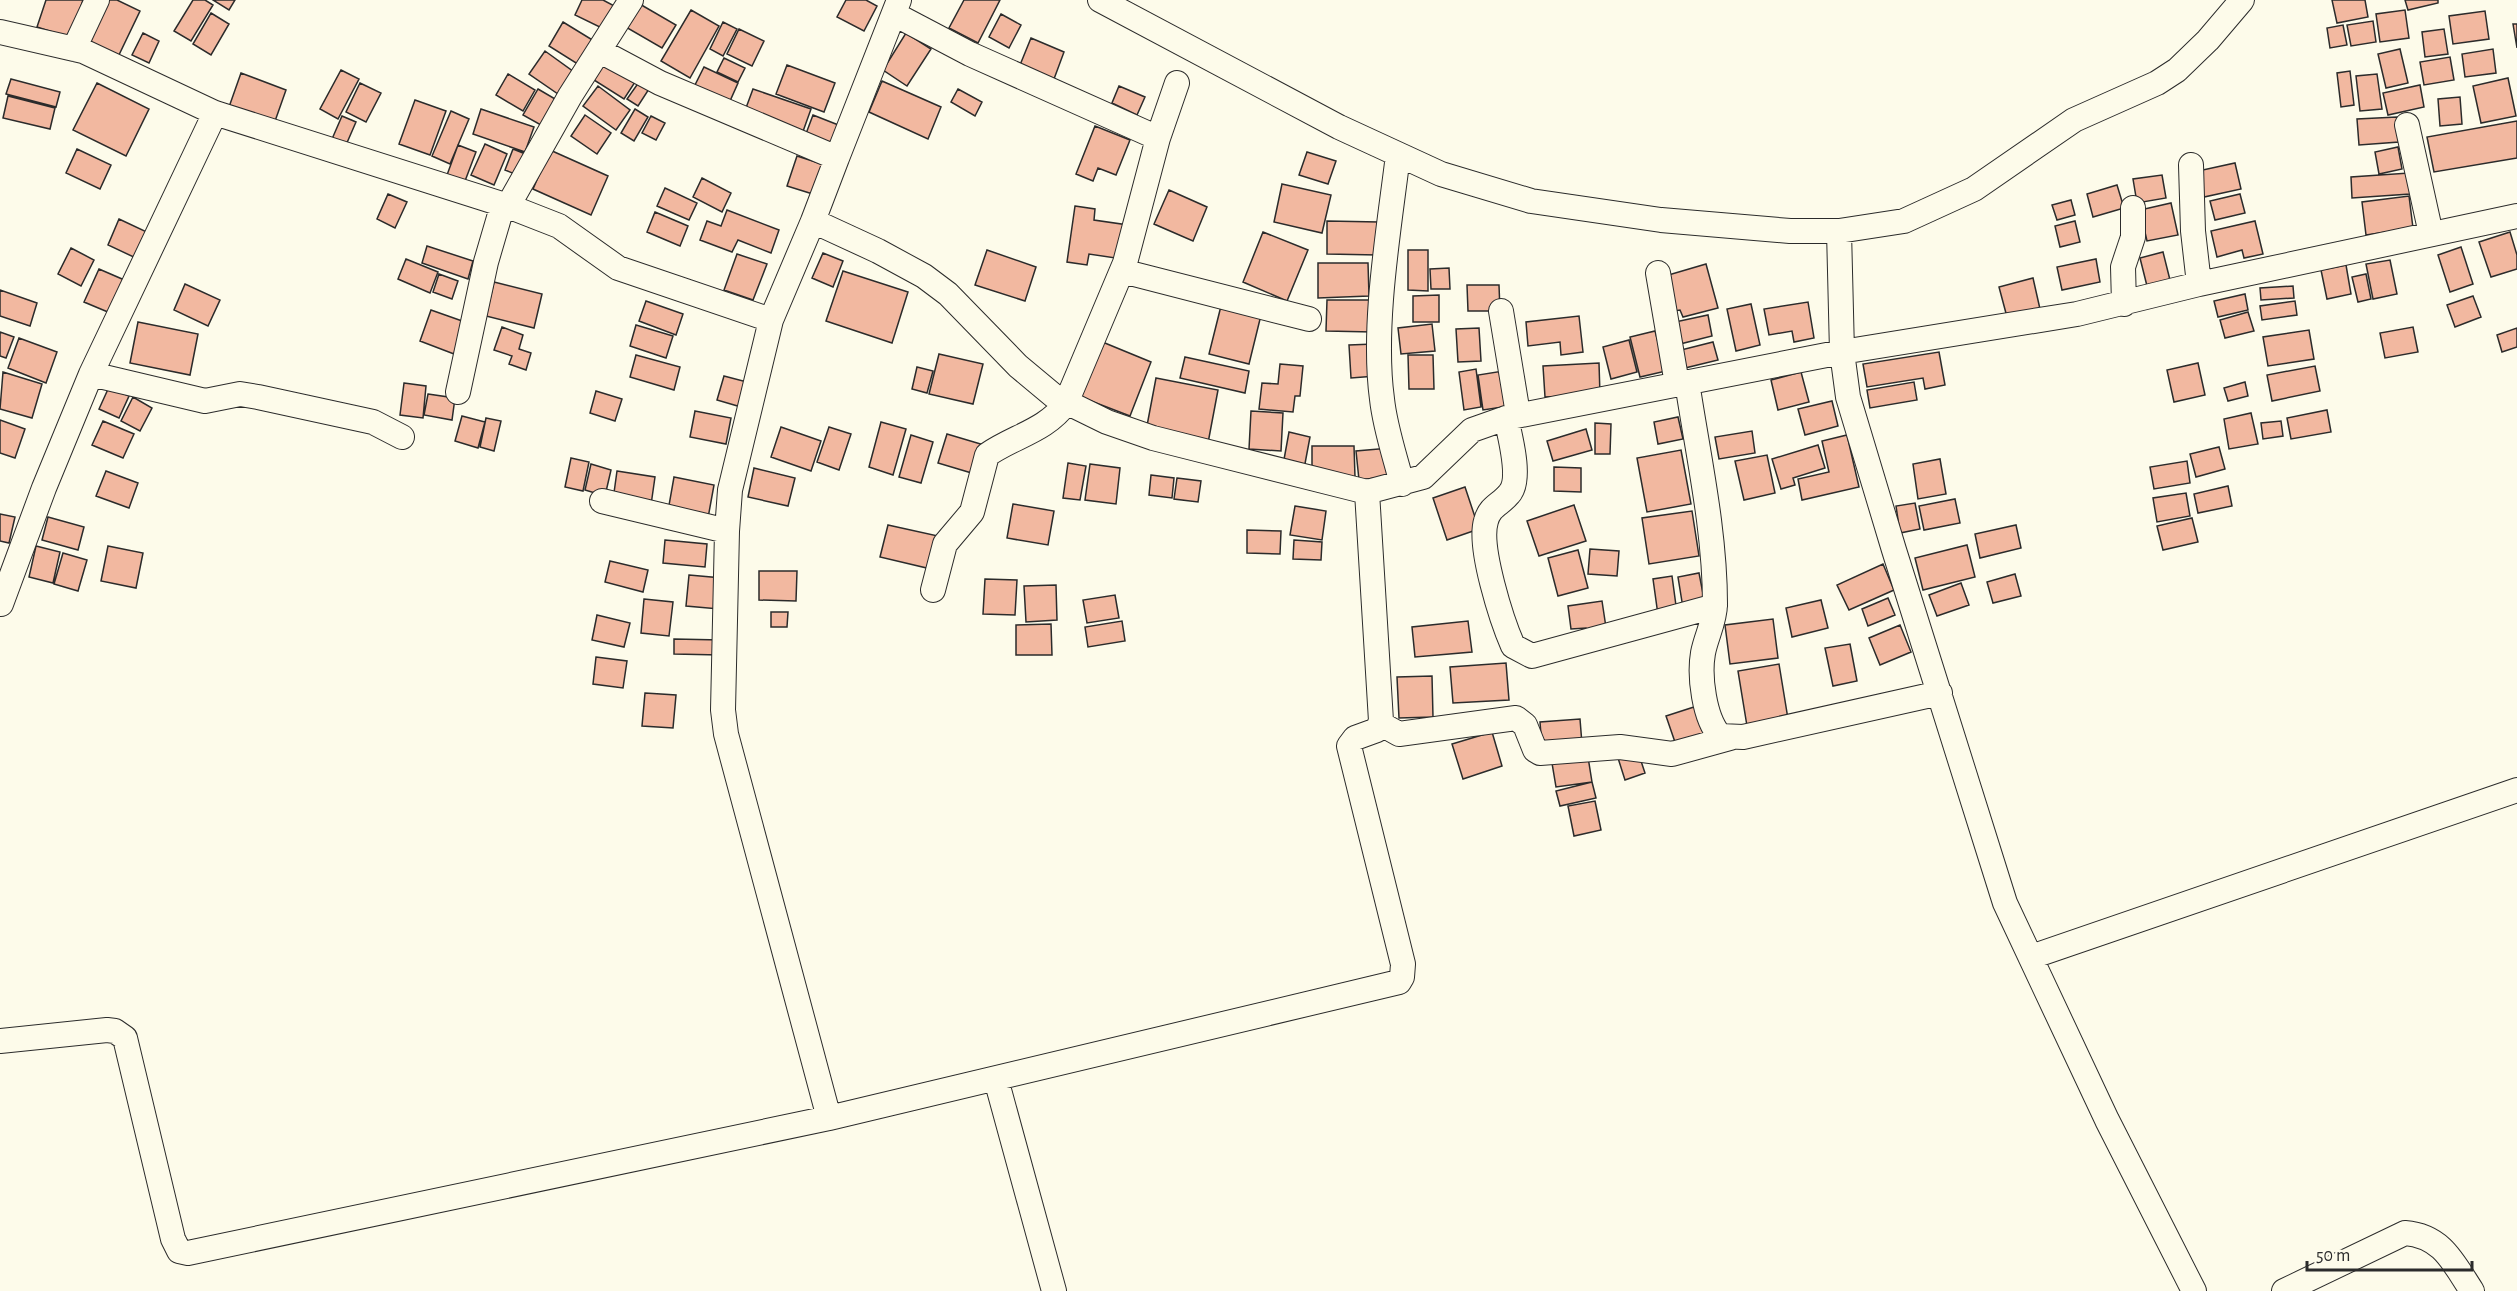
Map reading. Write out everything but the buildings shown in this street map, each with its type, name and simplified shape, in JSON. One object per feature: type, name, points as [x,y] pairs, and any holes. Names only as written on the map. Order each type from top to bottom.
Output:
[{"type":"street","points":[[74,49],[97,0]]},
{"type":"street","points":[[458,392],[486,262],[506,205],[570,96],[632,0]]},
{"type":"street","points":[[1100,0],[1339,127],[1441,174],[1531,201],[1661,220],[1790,231],[1839,231],[1904,221],[1974,189],[2074,120],[2157,82],[2177,70],[2208,40],[2242,0]]},
{"type":"street","points":[[829,1118],[726,734],[723,711],[726,531],[730,490],[771,320],[813,221],[897,7],[970,54],[1158,138]]},
{"type":"street","points":[[0,32],[74,49],[215,113],[506,205],[559,226],[583,240],[600,256],[634,274],[771,320]]},
{"type":"street","points":[[600,51],[671,87],[837,158]]},
{"type":"street","points":[[933,590],[945,544],[972,512],[987,455],[1051,420],[1066,403],[1122,271],[1158,138],[1177,83]]},
{"type":"street","points":[[1,604],[44,488],[91,374],[215,113]]},
{"type":"street","points":[[2407,125],[2431,234]]},
{"type":"street","points":[[1398,155],[1383,298],[1380,369],[1384,409],[1402,484]]},
{"type":"street","points":[[2191,165],[2193,239],[2199,284]]},
{"type":"street","points":[[2124,304],[2123,267],[2133,237],[2133,208]]},
{"type":"street","points":[[813,221],[878,251],[924,276],[948,294],[1018,366],[1066,403],[1107,422],[1153,438],[1367,492],[1423,477],[1433,470],[1472,430],[1512,416],[1842,352],[2124,304],[2199,284],[2517,216]]},
{"type":"street","points":[[1839,231],[1842,352],[1848,397],[2005,903],[2107,1120],[2194,1291]]},
{"type":"street","points":[[1122,271],[1309,319]]},
{"type":"street","points":[[1658,273],[1705,500],[1716,606],[1703,651],[1703,683],[1712,725],[1720,736],[1730,738]]},
{"type":"street","points":[[1501,311],[1512,416],[1515,482],[1510,494],[1491,508],[1485,523],[1484,540],[1498,603],[1513,646],[1532,656],[1553,652],[1716,606]]},
{"type":"street","points":[[91,374],[205,401],[240,394],[258,397],[373,422],[402,437]]},
{"type":"street","points":[[0,1041],[106,1030],[115,1031],[125,1038],[173,1239],[179,1251],[188,1254],[829,1118],[1399,982],[1404,972],[1403,964],[1348,746],[1350,741],[1377,730],[1381,724],[1367,492]]},
{"type":"street","points":[[602,501],[726,531]]},
{"type":"street","points":[[1381,724],[1400,734],[1516,718],[1525,725],[1534,750],[1540,753],[1620,747],[1672,754],[1730,738],[1860,713],[1940,693]]},
{"type":"street","points":[[2031,957],[2517,790]]},
{"type":"street","points":[[996,1079],[1054,1291]]},
{"type":"street","points":[[2284,1291],[2405,1233],[2420,1234],[2438,1243],[2472,1291]]}]
